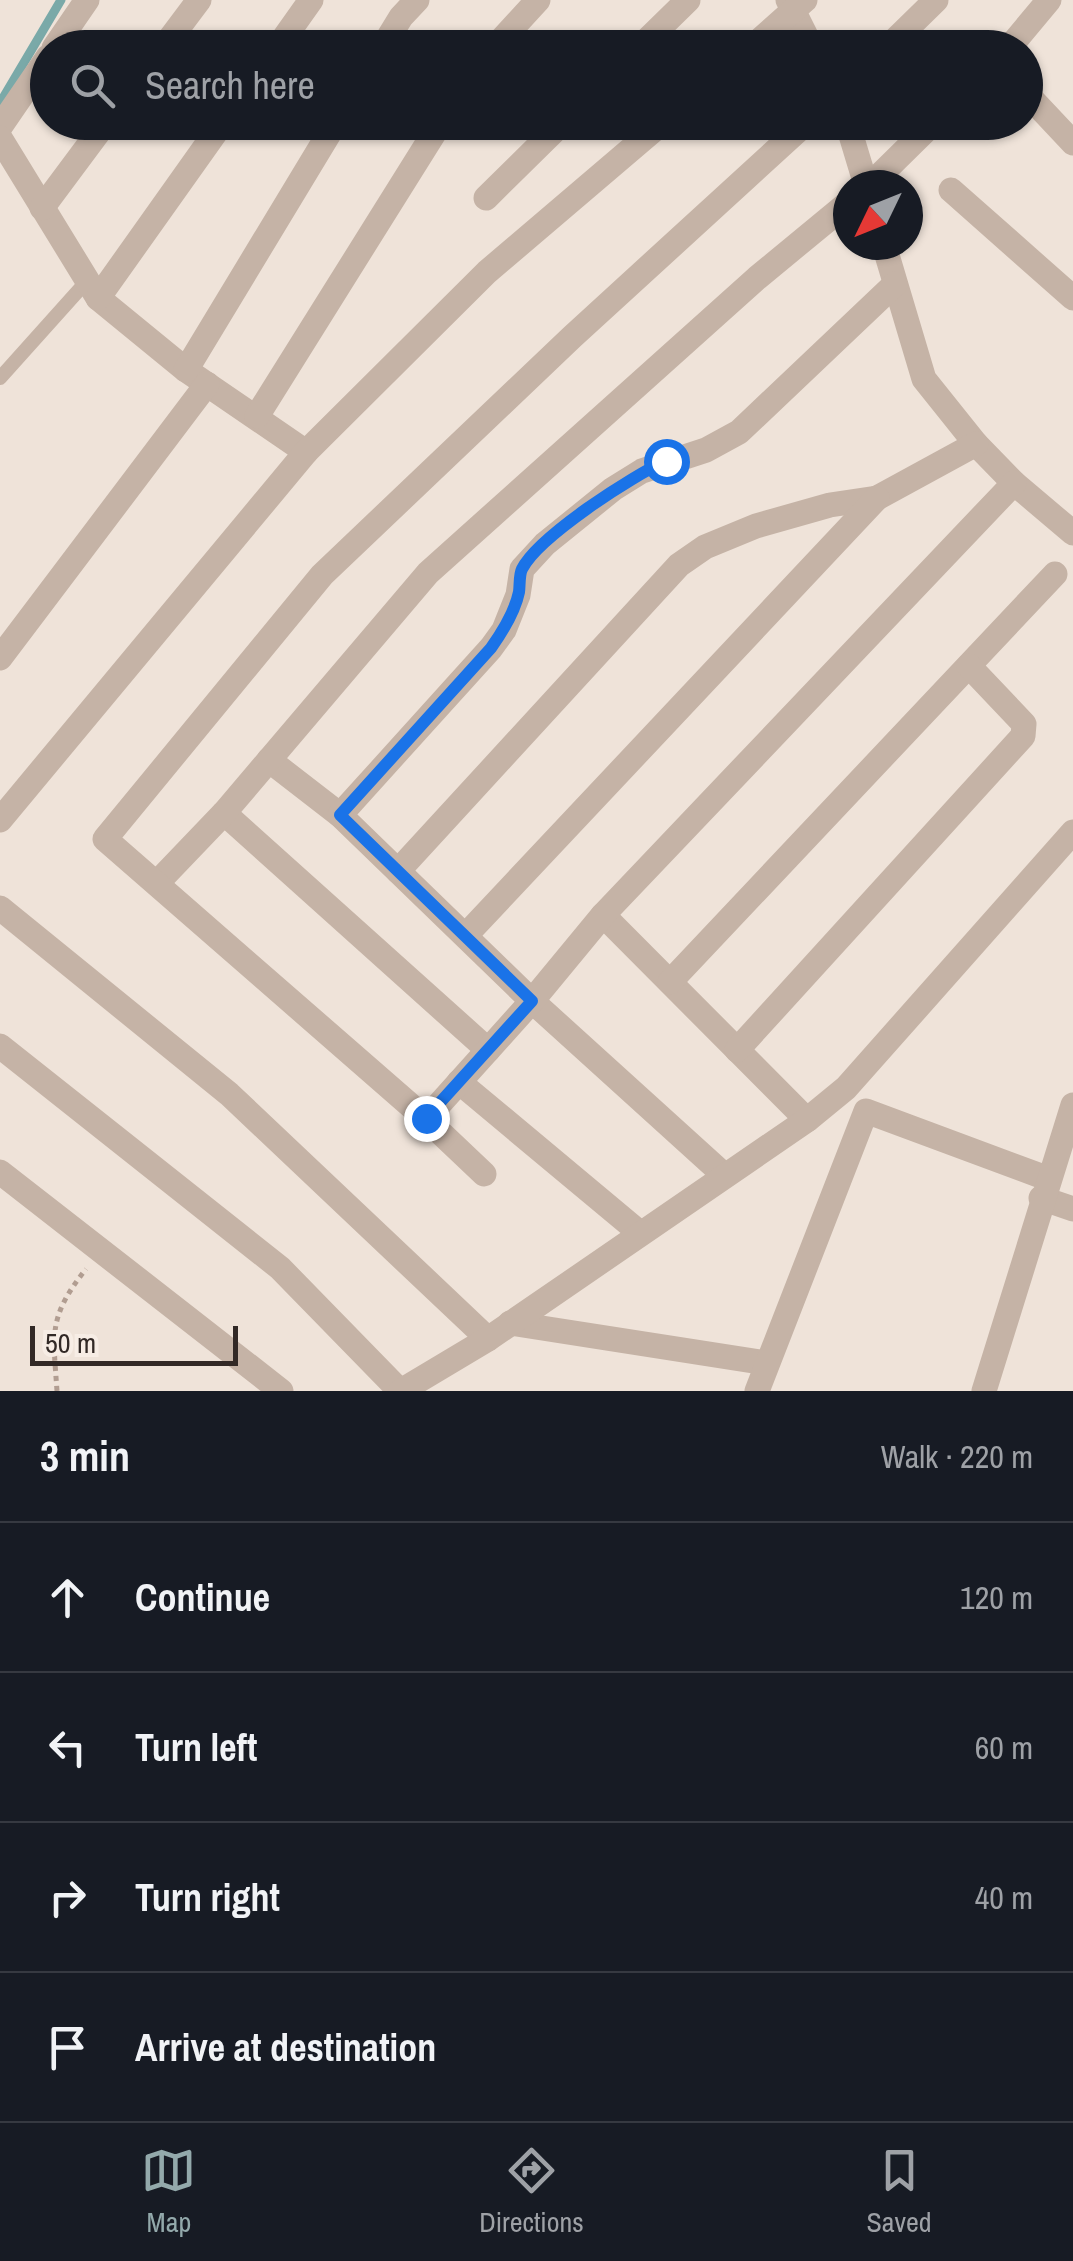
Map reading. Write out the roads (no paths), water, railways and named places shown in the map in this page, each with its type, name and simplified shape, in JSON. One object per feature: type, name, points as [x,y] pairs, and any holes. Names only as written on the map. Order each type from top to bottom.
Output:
[{"type":"street","points":[[66,30],[87,0]]},
{"type":"street","points":[[176,30],[199,0]]},
{"type":"street","points":[[290,30],[311,0]]},
{"type":"street","points":[[392,30],[417,0]]},
{"type":"street","points":[[510,30],[538,0]]},
{"type":"street","points":[[657,30],[688,0]]},
{"type":"street","points":[[905,30],[936,0]]},
{"type":"street","points":[[1024,30],[1049,0]]},
{"type":"street","points":[[769,30],[796,4],[805,30]]},
{"type":"street","points":[[0,127],[30,84]]},
{"type":"street","points":[[1043,111],[1073,143]]},
{"type":"street","points":[[0,138],[92,289],[197,377],[306,452]]},
{"type":"street","points":[[42,208],[93,140]]},
{"type":"street","points":[[92,289],[210,140]]},
{"type":"street","points":[[0,658],[197,377],[326,140]]},
{"type":"street","points":[[257,416],[430,140]]},
{"type":"street","points":[[486,198],[545,140]]},
{"type":"street","points":[[0,820],[306,452],[488,272],[642,140]]},
{"type":"street","points":[[484,1174],[426,1118],[105,838],[322,575],[572,337],[787,140]]},
{"type":"street","points":[[854,140],[863,170]]},
{"type":"street","points":[[884,170],[915,140]]},
{"type":"street","points":[[950,190],[1073,298]]},
{"type":"street","points":[[157,883],[224,813],[428,573],[757,278],[833,215]]},
{"type":"street","points":[[889,260],[924,379],[976,444],[1073,532]]},
{"type":"street","points":[[340,815],[491,648],[504,630],[518,595],[522,569],[545,544],[612,489],[642,471],[706,450],[739,432],[896,284]]},
{"type":"street","points":[[466,935],[877,498],[976,444]]},
{"type":"street","points":[[426,1118],[532,1001],[603,915],[1014,482]]},
{"type":"street","points":[[398,870],[679,566],[704,547],[756,526],[877,498]]},
{"type":"street","points":[[670,982],[1055,574]]},
{"type":"street","points":[[737,1050],[1023,736],[1024,724],[969,666]]},
{"type":"street","points":[[269,760],[340,815],[532,1001],[724,1175]]},
{"type":"street","points":[[224,813],[488,1050]]},
{"type":"street","points":[[0,1046],[280,1268],[401,1391],[488,1339],[807,1120],[846,1088],[1073,832]]},
{"type":"street","points":[[0,908],[229,1094],[488,1339]]},
{"type":"street","points":[[603,915],[807,1120]]},
{"type":"street","points":[[459,1082],[640,1233]]},
{"type":"street","points":[[984,1391],[1073,1104]]},
{"type":"street","points":[[757,1391],[866,1111],[1046,1188],[1073,1209]]},
{"type":"street","points":[[0,1172],[281,1391]]},
{"type":"street","points":[[510,1324],[768,1363]]},
{"type":"lane","points":[[0,378],[92,289]]},
{"type":"waterway","points":[[43,30],[61,0]]},
{"type":"waterway","points":[[0,103],[30,52]]}]
